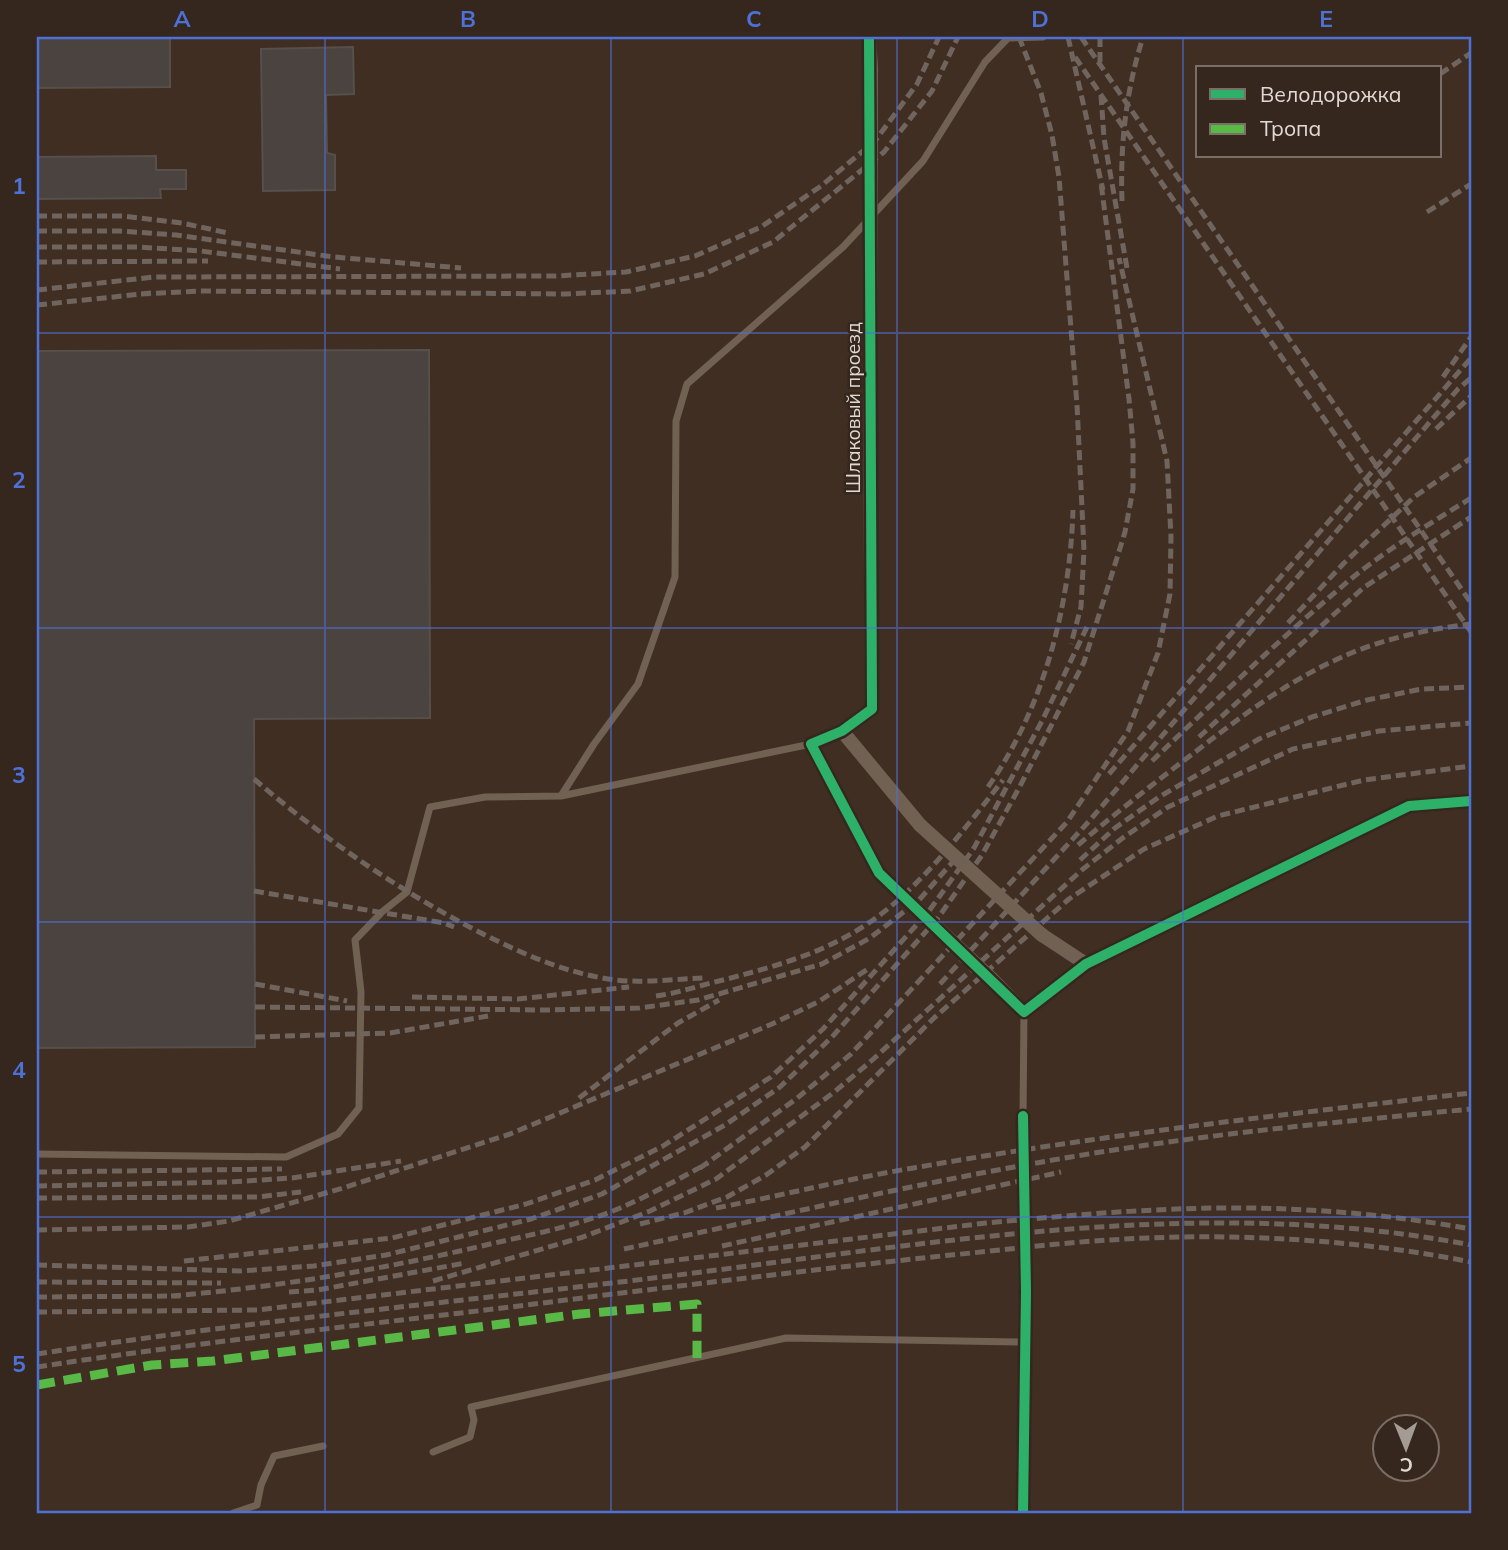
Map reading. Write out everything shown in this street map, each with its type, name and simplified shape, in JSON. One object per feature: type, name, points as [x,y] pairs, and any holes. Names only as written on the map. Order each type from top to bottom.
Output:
[{"type":"street","name":"Шлаковый проезд","points":[[811,744],[842,731],[872,709],[869,37]]},
{"type":"street","points":[[842,731],[920,825],[1042,936],[1086,964]]},
{"type":"street","points":[[811,744],[879,873],[1024,1012],[1086,964],[1409,806],[1471,801]]},
{"type":"street","points":[[1023,1116],[1026,1292],[1023,1513]]},
{"type":"lane","points":[[561,796],[594,744],[638,684],[675,577],[676,421],[687,384],[843,247],[923,161],[985,62],[1008,38],[1042,37]]},
{"type":"lane","points":[[37,1154],[286,1157],[338,1134],[359,1108],[361,992],[355,940],[382,912],[407,892],[430,807],[485,797],[561,796],[811,744]]},
{"type":"lane","points":[[1023,1116],[1024,1012]]},
{"type":"lane","points":[[433,1452],[470,1437],[474,1420],[471,1407],[786,1338],[1025,1342]]},
{"type":"lane","points":[[233,1513],[257,1505],[261,1485],[274,1456],[323,1446]]},
{"type":"shaded area","points":[[37,37],[1471,37],[1471,1513],[37,1513]]},
{"type":"building","points":[[37,37],[170,37],[170,87],[37,88]]},
{"type":"building","points":[[353,47],[354,94],[326,95],[327,153],[335,155],[335,190],[263,191],[261,49]]},
{"type":"building","points":[[156,156],[156,170],[186,170],[186,189],[160,189],[161,198],[37,199],[37,157]]},
{"type":"building","points":[[429,350],[430,718],[254,719],[255,1047],[37,1048],[37,351]]},
{"type":"railway","points":[[37,290],[154,277],[555,276],[626,272],[695,256],[761,227],[821,186],[875,141],[917,84],[939,37]]},
{"type":"railway","points":[[141,294],[200,291],[566,294],[630,291],[704,274],[773,242],[884,152],[932,91],[958,37]]},
{"type":"railway","points":[[1019,37],[1041,93],[1059,177],[1077,405],[1084,550],[1081,607],[1071,644]]},
{"type":"railway","points":[[1068,37],[1103,190]]},
{"type":"railway","points":[[1081,37],[1471,603]]},
{"type":"railway","points":[[1100,37],[1100,67]]},
{"type":"railway","points":[[1122,201],[1125,118],[1143,37]]},
{"type":"railway","points":[[1442,73],[1471,53]]},
{"type":"railway","points":[[1075,57],[1471,632]]},
{"type":"railway","points":[[1101,95],[1104,138],[1127,268]]},
{"type":"railway","points":[[37,1265],[240,1271],[314,1266],[386,1255],[531,1219],[602,1194],[725,1125],[780,1087],[832,1037],[938,918],[982,855],[1084,662],[1112,574],[1125,532],[1133,489],[1133,443],[1101,183]]},
{"type":"railway","points":[[1427,212],[1471,184]]},
{"type":"railway","points":[[37,216],[122,216],[182,223],[228,233]]},
{"type":"railway","points":[[37,231],[119,231],[176,235],[334,257],[461,268]]},
{"type":"railway","points":[[37,247],[138,247],[201,251],[340,269]]},
{"type":"railway","points":[[700,1168],[796,1099],[851,1054],[1067,822],[1128,731],[1158,653],[1170,594],[1171,537],[1167,461],[1119,258]]},
{"type":"railway","points":[[37,262],[208,261]]},
{"type":"railway","points":[[37,305],[151,293]]},
{"type":"railway","points":[[1443,377],[1471,337]]},
{"type":"railway","points":[[1109,774],[1471,358]]},
{"type":"railway","points":[[940,984],[1091,819],[1458,389],[1471,378]]},
{"type":"railway","points":[[1436,429],[1471,396]]},
{"type":"railway","points":[[1288,623],[1344,563],[1414,497],[1471,458]]},
{"type":"railway","points":[[1152,761],[1352,578],[1395,546],[1471,498]]},
{"type":"railway","points":[[988,787],[1008,756],[1039,690],[1060,619],[1071,546],[1073,510]]},
{"type":"railway","points":[[1199,737],[1363,588],[1471,517]]},
{"type":"railway","points":[[1078,845],[1233,723],[1304,676],[1342,657],[1389,640],[1471,624]]},
{"type":"railway","points":[[184,1261],[392,1238],[526,1204],[595,1180],[663,1146],[771,1077],[823,1029],[929,911],[974,848],[1043,719],[1087,627]]},
{"type":"railway","points":[[1080,860],[1115,828],[1159,797],[1259,739],[1312,717],[1367,700],[1422,689],[1471,687]]},
{"type":"railway","points":[[433,1281],[583,1237],[650,1211],[716,1179],[833,1093],[1083,869],[1168,807],[1293,749],[1379,731],[1471,723]]},
{"type":"railway","points":[[640,1224],[684,1213],[727,1197],[766,1175],[805,1147],[934,1018],[1069,899],[1144,849],[1218,816],[1364,780],[1471,766]]},
{"type":"railway","points":[[254,779],[308,823],[393,882],[452,918],[513,948],[560,967],[608,979],[644,981],[704,978]]},
{"type":"railway","points":[[656,996],[793,960],[857,930],[897,901],[926,873],[1003,780]]},
{"type":"railway","points":[[255,1007],[547,1010],[639,1008],[698,1000],[822,964],[870,938],[919,900],[957,857]]},
{"type":"railway","points":[[254,891],[444,923],[454,927]]},
{"type":"railway","points":[[37,1230],[188,1227],[229,1221],[343,1188],[510,1134],[772,1024],[818,1002],[868,969]]},
{"type":"railway","points":[[255,984],[347,1001]]},
{"type":"railway","points":[[412,997],[518,999],[629,987]]},
{"type":"railway","points":[[579,1098],[678,1023],[719,1000]]},
{"type":"railway","points":[[255,1037],[390,1033],[488,1016]]},
{"type":"railway","points":[[716,1208],[894,1171],[988,1155],[1264,1117],[1471,1093]]},
{"type":"railway","points":[[624,1249],[903,1189],[1071,1157],[1221,1135],[1471,1109]]},
{"type":"railway","points":[[37,1186],[292,1178],[401,1161]]},
{"type":"railway","points":[[171,1296],[332,1276],[552,1230],[625,1206],[708,1163]]},
{"type":"railway","points":[[37,1172],[282,1169]]},
{"type":"railway","points":[[722,1246],[1061,1172]]},
{"type":"railway","points":[[37,1198],[257,1197],[301,1192]]},
{"type":"railway","points":[[37,1312],[257,1310],[986,1223],[1130,1211],[1216,1208],[1312,1210],[1376,1215],[1471,1229]]},
{"type":"railway","points":[[37,1354],[274,1322],[970,1238],[1070,1229],[1171,1224],[1271,1224],[1371,1230],[1471,1245]]},
{"type":"railway","points":[[37,1367],[250,1338],[735,1279],[1090,1241],[1200,1237],[1292,1239],[1383,1248],[1471,1262]]},
{"type":"railway","points":[[289,1292],[318,1290],[465,1263]]},
{"type":"railway","points":[[37,1282],[221,1283]]},
{"type":"railway","points":[[37,1297],[180,1296]]},
{"type":"marked path","points":[[37,1385],[152,1365],[213,1361],[580,1314],[697,1304],[697,1358]]},
{"type":"cycle path","points":[[869,37],[872,709],[842,731],[811,744],[879,873],[1024,1012],[1086,964],[1409,806],[1471,801]]},
{"type":"cycle path","points":[[1023,1116],[1026,1292],[1023,1513]]}]
